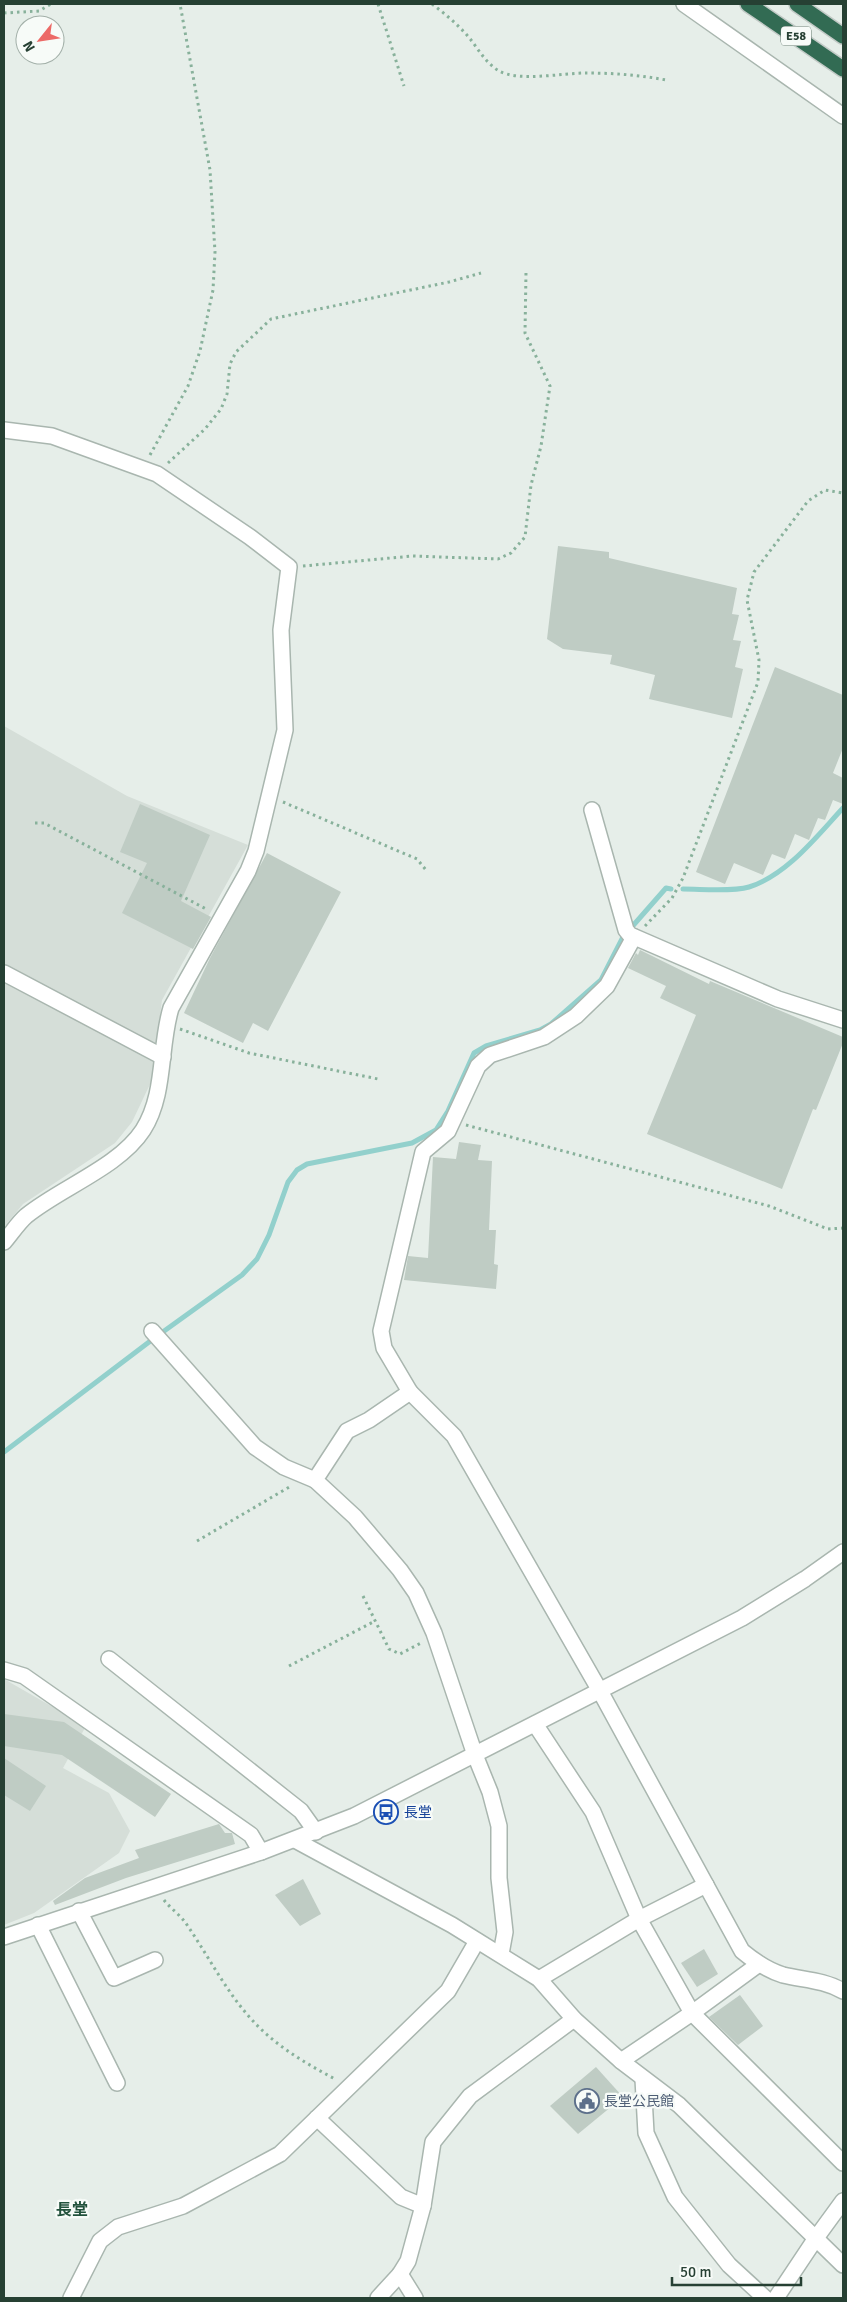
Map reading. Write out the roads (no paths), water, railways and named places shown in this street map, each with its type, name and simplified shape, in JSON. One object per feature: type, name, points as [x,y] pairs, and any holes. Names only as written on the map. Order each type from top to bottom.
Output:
[{"type":"highway","name":"E58","points":[[748,4],[843,69]]},
{"type":"highway","name":"E58","points":[[797,4],[843,36]]},
{"type":"street","points":[[684,4],[843,116]]},
{"type":"street","points":[[4,430],[52,436],[157,474],[250,537],[289,568],[281,630],[285,730],[256,851],[248,871],[171,1008],[166,1024],[163,1058],[156,1099],[143,1130],[124,1151],[26,1216],[4,1242]]},
{"type":"street","points":[[592,810],[630,934],[607,986],[576,1016],[544,1037],[490,1055],[478,1066],[448,1132],[423,1152],[381,1331],[384,1348],[410,1392],[454,1436],[600,1691],[742,1951],[759,1964],[781,1974],[830,1984],[843,1991]]},
{"type":"street","points":[[630,934],[778,999],[843,1020]]},
{"type":"street","points":[[4,973],[163,1058]]},
{"type":"street","points":[[152,1331],[255,1447],[284,1467],[312,1478],[355,1517],[400,1570],[416,1593],[436,1636],[475,1755],[490,1792],[499,1826],[498,1878],[505,1932],[501,1954]]},
{"type":"street","points":[[312,1478],[346,1431],[369,1420],[410,1392]]},
{"type":"street","points":[[4,1937],[261,1852],[354,1816],[742,1618],[805,1580],[843,1552]]},
{"type":"street","points":[[108,1659],[301,1811],[316,1832]]},
{"type":"street","points":[[4,1670],[24,1676],[242,1829],[250,1835],[261,1852]]},
{"type":"street","points":[[535,1724],[593,1812],[639,1919],[692,2014],[843,2163]]},
{"type":"street","points":[[295,1840],[501,1954],[539,1979],[574,2019],[621,2061],[679,2105],[843,2265]]},
{"type":"street","points":[[539,1979],[639,1919],[706,1885]]},
{"type":"street","points":[[79,1911],[114,1978],[155,1960]]},
{"type":"street","points":[[38,1925],[117,2083]]},
{"type":"street","points":[[71,2298],[100,2241],[118,2227],[184,2206],[280,2154],[448,1991],[477,1941]]},
{"type":"street","points":[[621,2061],[692,2014],[759,1964]]},
{"type":"street","points":[[378,2298],[400,2274],[408,2261],[423,2206],[433,2142],[470,2096],[574,2019]]},
{"type":"street","points":[[643,2079],[646,2134],[674,2197],[729,2265],[765,2298]]},
{"type":"street","points":[[317,2118],[401,2196],[423,2206]]},
{"type":"street","points":[[776,2298],[843,2201]]},
{"type":"street","points":[[400,2274],[415,2298]]},
{"type":"waterway","points":[[683,889],[742,889],[763,881],[776,874],[800,854],[843,808]]},
{"type":"waterway","points":[[4,1452],[153,1339],[242,1275],[257,1259],[269,1235],[288,1182],[297,1170],[307,1164],[412,1143],[436,1130],[448,1111],[474,1053],[486,1046],[540,1030],[551,1024],[601,980],[623,937],[666,888],[671,889]]},
{"type":"place","name":"長堂","points":[[386,1812]]},
{"type":"place","name":"長堂公民館","points":[[587,2101]]},
{"type":"district","name":"長堂","points":[[72,2209]]}]
